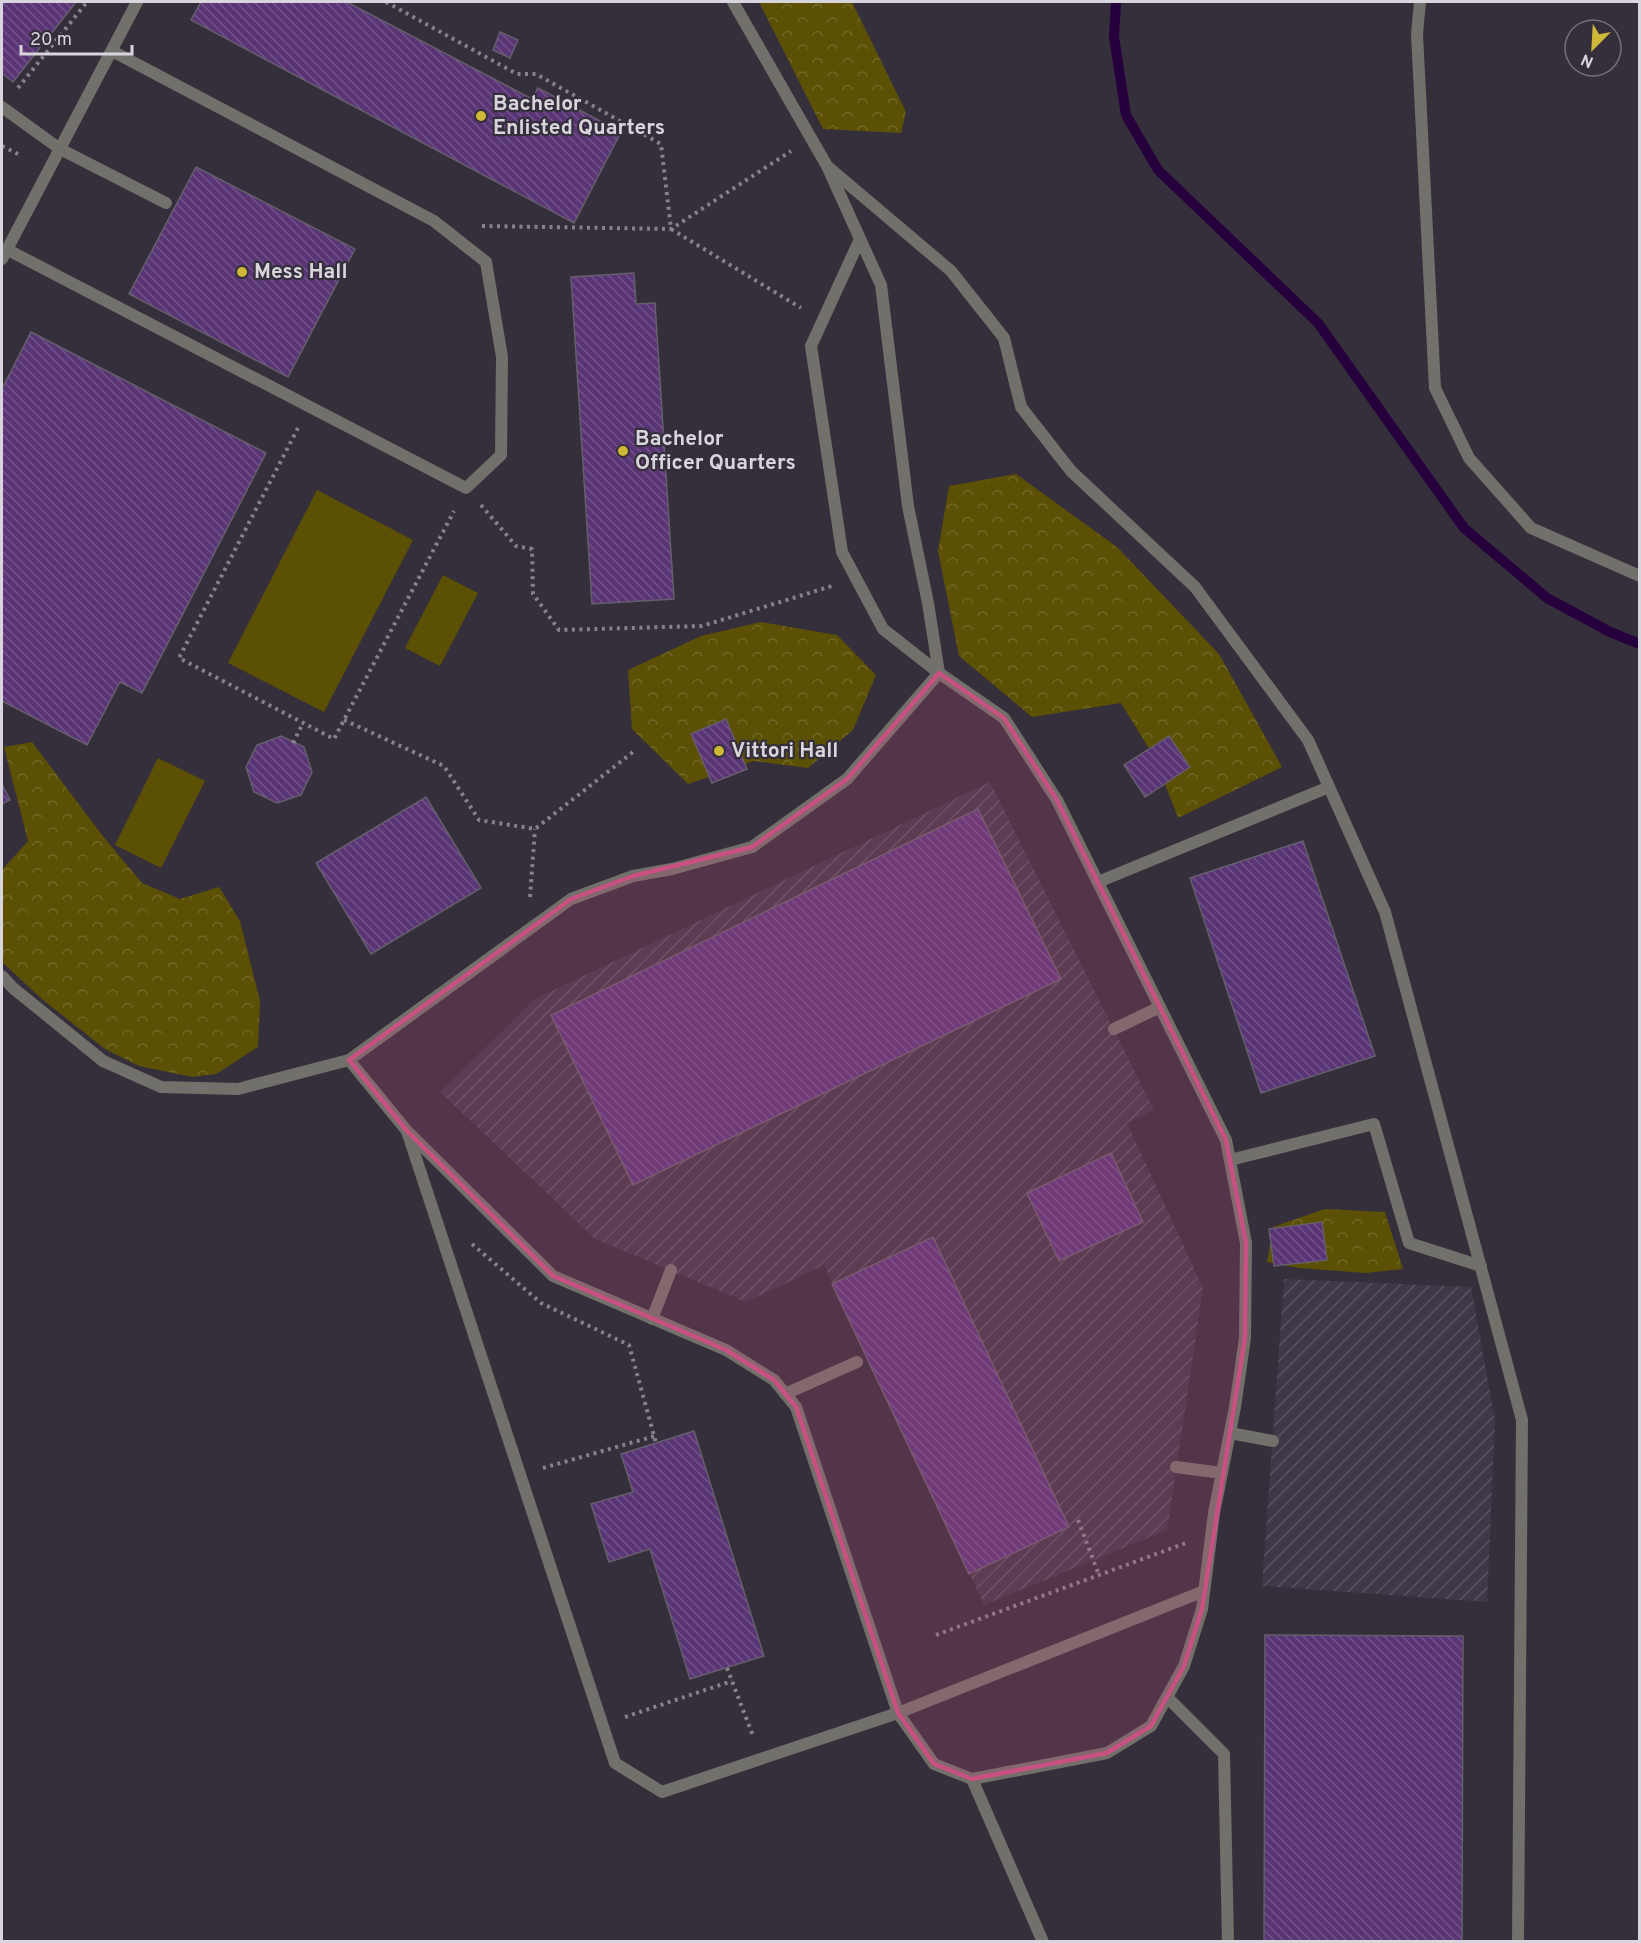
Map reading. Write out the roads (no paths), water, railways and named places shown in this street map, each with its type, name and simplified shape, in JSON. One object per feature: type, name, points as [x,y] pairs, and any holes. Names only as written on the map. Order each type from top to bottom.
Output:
[{"type":"street","points":[[112,51],[434,221],[486,262],[502,357],[501,455],[466,488],[310,406],[4,254],[137,2]]},
{"type":"street","points":[[2,976],[13,988],[103,1061],[161,1087],[238,1089],[349,1060],[571,898],[633,876],[672,869],[752,847],[847,779],[939,673],[928,603],[908,506],[881,285],[827,166],[733,2]]},
{"type":"street","points":[[1420,2],[1418,34],[1435,388],[1469,458],[1531,528],[1640,576]]},
{"type":"street","points":[[2,107],[60,149],[165,203]]},
{"type":"street","points":[[827,166],[951,271],[1004,338],[1021,407],[1071,471],[1195,587],[1308,740],[1385,912],[1522,1420],[1518,1941]]},
{"type":"street","points":[[349,1060],[407,1131],[553,1276],[726,1350],[774,1380],[796,1407],[898,1713],[934,1764],[972,1779],[1107,1753],[1151,1726],[1184,1666],[1202,1609],[1211,1534],[1245,1338],[1246,1243],[1230,1160],[1226,1140],[1058,800],[1004,718],[939,673],[883,629],[842,552],[811,346],[860,238]]},
{"type":"street","points":[[1098,882],[1329,787]]},
{"type":"street","points":[[1113,1029],[1160,1007]]},
{"type":"street","points":[[1230,1160],[1374,1124],[1409,1243],[1481,1266]]},
{"type":"street","points":[[407,1131],[615,1763],[662,1792],[898,1713],[1204,1591]]},
{"type":"street","points":[[652,1319],[671,1270]]},
{"type":"street","points":[[785,1394],[857,1362]]},
{"type":"street","points":[[1230,1433],[1273,1441]]},
{"type":"street","points":[[1176,1467],[1222,1473]]},
{"type":"street","points":[[1167,1697],[1224,1754],[1228,1941]]},
{"type":"street","points":[[972,1779],[1043,1941]]},
{"type":"waterway","points":[[1116,2],[1114,37],[1126,115],[1158,170],[1318,323],[1464,528],[1547,598],[1610,632],[1640,644]]},
{"type":"place","name":"Bachelor Enlisted Quarters","points":[[481,116]]},
{"type":"place","name":"Mess Hall","points":[[242,272]]},
{"type":"place","name":"Bachelor Officer Quarters","points":[[623,451]]},
{"type":"place","name":"Vittori Hall","points":[[719,751]]}]
